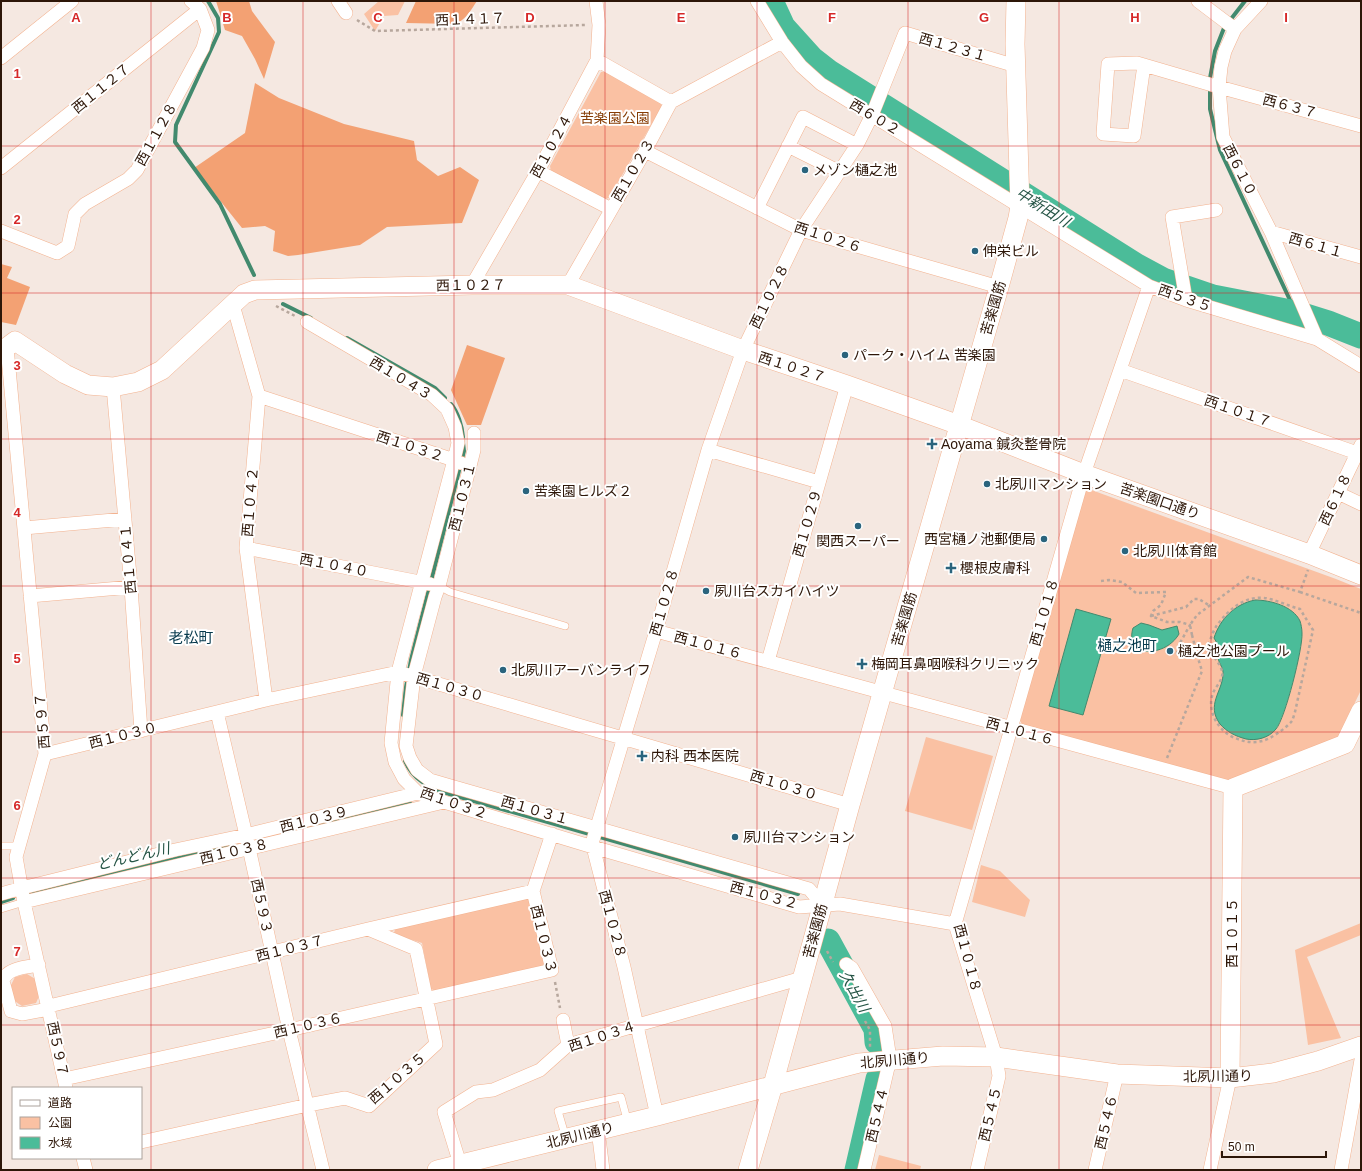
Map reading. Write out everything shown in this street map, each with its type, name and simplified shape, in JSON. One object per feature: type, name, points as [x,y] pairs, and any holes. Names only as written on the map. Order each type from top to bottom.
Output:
[{"type":"street","points":[[1,58],[72,1]]},
{"type":"street","points":[[338,1],[346,13]]},
{"type":"street","points":[[596,1],[599,25],[597,60],[671,102],[782,42]]},
{"type":"street","name":"西６０２","points":[[757,1],[782,42],[802,66],[821,84],[1019,203]]},
{"type":"street","points":[[1016,1],[1016,66]]},
{"type":"street","points":[[1198,1],[1230,26]]},
{"type":"street","name":"西６１０","points":[[1261,1],[1230,26],[1221,67],[1214,85],[1223,137],[1271,232],[1317,339]]},
{"type":"street","name":"西１１２７","points":[[1,168],[196,5]]},
{"type":"street","name":"西１１２８","points":[[1,231],[57,253],[68,246],[75,214],[85,204],[128,179],[137,170],[203,48],[208,30],[196,5]]},
{"type":"street","name":"西１２３１","points":[[872,115],[905,33],[1016,66]]},
{"type":"street","name":"西１０２４","points":[[472,285],[538,171],[597,60]]},
{"type":"street","name":"西６３７","points":[[1144,65],[1134,136],[1103,134],[1108,64],[1137,62],[1361,126]]},
{"type":"street","name":"苦楽園筋","points":[[748,1170],[773,1085],[850,804],[999,287],[1019,203],[1016,66]]},
{"type":"street","name":"西１０２３","points":[[568,285],[671,102]]},
{"type":"street","name":"西１０２８","points":[[657,1116],[594,836],[656,631],[708,450],[743,350],[801,230],[857,145],[872,115]]},
{"type":"street","points":[[757,208],[803,117],[857,145]]},
{"type":"street","points":[[788,146],[840,172]]},
{"type":"street","name":"西１０２６","points":[[645,150],[801,230],[999,287]]},
{"type":"street","points":[[538,171],[611,209]]},
{"type":"street","name":"西５３５","points":[[1019,203],[1150,286],[1186,300],[1317,339],[1361,366]]},
{"type":"street","points":[[1186,300],[1172,217],[1216,210]]},
{"type":"street","name":"西６１１","points":[[1271,232],[1361,257]]},
{"type":"street","name":"西１０２７","points":[[7,347],[15,341],[65,374],[88,385],[113,387],[138,382],[162,370],[233,306],[244,294],[255,290],[472,285],[568,285],[743,350],[959,425]]},
{"type":"street","name":"西１０１８","points":[[996,1057],[955,924],[1084,474],[1150,286]]},
{"type":"street","name":"西１０４２","points":[[233,306],[259,396],[246,548],[266,700]]},
{"type":"street","name":"西１０４３","points":[[307,322],[432,395],[447,409],[455,427],[458,443],[454,460]]},
{"type":"street","name":"西５９７","points":[[7,347],[45,754],[16,858],[24,902],[65,1083]]},
{"type":"street","name":"西１０１７","points":[[1120,370],[1359,449]]},
{"type":"street","name":"西１０２９","points":[[768,662],[847,385]]},
{"type":"street","name":"西１０４１","points":[[113,387],[131,587],[141,730]]},
{"type":"street","name":"西１０３２","points":[[259,396],[454,460],[398,672],[391,743],[395,762],[404,779],[418,793],[552,834],[594,836],[799,906],[840,904],[955,924]]},
{"type":"street","name":"苦楽園口通り","points":[[959,425],[1309,560],[1361,575]]},
{"type":"street","name":"西１０３１","points":[[474,433],[474,450],[414,676],[406,746],[410,758],[417,770],[430,780],[594,836],[809,889],[822,904]]},
{"type":"street","name":"西６１８","points":[[1309,560],[1359,449]]},
{"type":"street","points":[[708,450],[819,482]]},
{"type":"street","points":[[454,460],[470,466]]},
{"type":"street","points":[[1338,493],[1361,504]]},
{"type":"street","points":[[24,528],[125,519]]},
{"type":"street","name":"西１０４０","points":[[246,548],[439,586]]},
{"type":"street","points":[[30,596],[131,587]]},
{"type":"street","name":"西１０１６","points":[[656,631],[1233,788]]},
{"type":"street","name":"西１０３０","points":[[45,754],[266,700],[398,672],[850,804]]},
{"type":"street","points":[[1233,788],[1345,744],[1361,711]]},
{"type":"street","name":"西５９３","points":[[217,712],[248,841],[288,1030],[308,1104],[323,1170]]},
{"type":"street","name":"西１０１５","points":[[1230,1078],[1233,788]]},
{"type":"street","name":"西１０３９","points":[[1,894],[175,850],[248,841],[418,793]]},
{"type":"street","name":"西１０３８","points":[[24,902],[248,841],[444,802]]},
{"type":"street","name":"西１０３３","points":[[552,834],[533,891],[552,970]]},
{"type":"street","name":"西１０３７","points":[[3,976],[11,1011],[22,1014],[271,952],[533,891]]},
{"type":"street","name":"西１０３５","points":[[142,1142],[308,1104],[345,1098],[369,1106],[436,1044],[416,949],[368,929]]},
{"type":"street","points":[[3,976],[10,971],[39,965]]},
{"type":"street","points":[[842,966],[852,968],[885,1026],[890,1059]]},
{"type":"street","name":"西１０３６","points":[[65,1083],[288,1030],[552,970]]},
{"type":"street","name":"西１０３４","points":[[460,1164],[444,1112],[476,1092],[493,1090],[540,1070],[568,1045],[802,978]]},
{"type":"street","points":[[563,1020],[568,1045]]},
{"type":"street","name":"北夙川通り","points":[[437,1170],[657,1116],[859,1063],[890,1059],[943,1056],[996,1057],[1117,1074],[1230,1078],[1273,1073],[1318,1061],[1361,1046]]},
{"type":"street","name":"西５４５","points":[[977,1170],[999,1076],[996,1057]]},
{"type":"street","name":"西５４４","points":[[864,1170],[890,1059]]},
{"type":"street","points":[[1341,1170],[1361,1060]]},
{"type":"street","name":"西５４６","points":[[1095,1170],[1117,1074]]},
{"type":"street","points":[[1210,1170],[1230,1078]]},
{"type":"street","points":[[598,1130],[603,1170]]},
{"type":"street","points":[[83,1159],[86,1170]]},
{"type":"lane","points":[[439,586],[450,592],[564,626]]},
{"type":"lane","points":[[1,846],[19,846]]},
{"type":"lane","points":[[1,909],[24,902]]},
{"type":"lane","points":[[566,1138],[558,1111],[621,1097],[628,1123]]},
{"type":"path","name":"西１４１７","points":[[346,13],[374,31],[599,25]]},
{"type":"path","points":[[1300,592],[1309,560]]},
{"type":"path","points":[[1208,648],[1177,653],[1180,643],[1190,624],[1197,615],[1248,577],[1300,592],[1361,613]]},
{"type":"path","points":[[1101,581],[1110,580],[1122,582],[1136,593],[1166,592],[1161,605],[1153,611],[1150,616]]},
{"type":"path","points":[[1264,598],[1300,609],[1313,630],[1292,721],[1272,736],[1257,742],[1249,743],[1240,741],[1223,732],[1215,719],[1212,702],[1213,695],[1222,676],[1222,671],[1208,648],[1217,625],[1227,613],[1240,602],[1247,599],[1264,598]]},
{"type":"path","points":[[1150,616],[1186,607],[1194,599],[1200,599],[1210,606]]},
{"type":"path","points":[[1150,616],[1167,622],[1190,624]]},
{"type":"path","points":[[1162,769],[1202,672],[1190,624]]},
{"type":"path","points":[[825,948],[842,966]]},
{"type":"path","name":"西１０３３","points":[[552,970],[563,1020]]},
{"type":"path","points":[[863,1017],[870,1030],[870,1049]]},
{"type":"green space","points":[[379,1],[405,1],[398,15],[384,16],[375,31],[364,14]]},
{"type":"green space","name":"苦楽園公園","points":[[607,71],[659,99],[662,106],[609,198],[602,200],[551,172],[550,166],[601,72]]},
{"type":"green space","points":[[1086,488],[1361,589],[1361,690],[1337,740],[1229,781],[1022,725],[1020,720]]},
{"type":"green space","points":[[926,737],[993,756],[972,830],[905,811]]},
{"type":"green space","points":[[981,865],[1000,871],[1030,900],[1025,917],[972,902]]},
{"type":"green space","points":[[527,896],[532,901],[546,964],[540,969],[438,992],[431,989],[422,943],[394,934],[395,928]]},
{"type":"green space","points":[[1361,923],[1361,935],[1307,957],[1341,1038],[1308,1045],[1295,950]]},
{"type":"green space","points":[[27,974],[37,980],[40,994],[36,1003],[22,1006],[13,1000],[10,987],[15,977]]},
{"type":"green space","points":[[879,1155],[921,1166],[920,1170],[875,1170]]},
{"type":"shaded area","points":[[216,1],[249,1],[252,11],[275,42],[264,79],[242,36],[225,30]]},
{"type":"shaded area","points":[[416,1],[477,1],[465,17],[456,24],[406,23]]},
{"type":"shaded area","points":[[255,83],[279,98],[344,124],[414,141],[417,160],[438,176],[460,167],[479,180],[462,223],[387,227],[360,245],[298,255],[288,256],[273,251],[275,231],[265,226],[242,228],[194,168],[245,133]]},
{"type":"shaded area","points":[[1,264],[12,267],[7,278],[30,287],[16,325],[1,322]]},
{"type":"shaded area","points":[[467,345],[505,358],[481,425],[467,425],[451,390]]},
{"type":"water","points":[[1255,600],[1274,603],[1292,611],[1300,621],[1302,641],[1293,683],[1280,723],[1270,735],[1250,740],[1238,737],[1228,731],[1220,724],[1216,717],[1214,711],[1223,673],[1218,658],[1218,646],[1214,638],[1220,625],[1229,613],[1241,605]]},
{"type":"water","points":[[1076,609],[1111,619],[1083,715],[1049,706]]},
{"type":"water","points":[[1141,623],[1162,630],[1177,626],[1179,634],[1173,642],[1156,651],[1140,649],[1134,645],[1132,638],[1133,628]]},
{"type":"waterway","points":[[208,1],[218,18],[219,32],[176,125],[175,142],[220,204],[254,275]]},
{"type":"waterway","name":"中新田川","points":[[771,1],[783,27],[811,58],[829,72],[1137,266],[1163,280],[1213,297],[1296,313],[1328,323],[1361,336]]},
{"type":"waterway","points":[[1245,1],[1224,28],[1215,51],[1210,78],[1210,109],[1220,150],[1296,313]]},
{"type":"waterway","points":[[283,304],[311,318]]},
{"type":"waterway","points":[[347,338],[435,388],[445,398]]},
{"type":"waterway","points":[[451,404],[459,419],[463,437]]},
{"type":"waterway","points":[[403,715],[411,660],[464,451],[463,443]]},
{"type":"waterway","points":[[405,761],[412,773],[422,782],[446,793],[798,894]]},
{"type":"waterway","name":"どんどん川","points":[[255,840],[410,803]]},
{"type":"waterway","name":"どんどん川","points":[[30,893],[242,843]]},
{"type":"waterway","name":"どんどん川","points":[[1,902],[13,898]]},
{"type":"waterway","name":"久出川","points":[[828,941],[876,1029],[877,1042]]},
{"type":"waterway","name":"久出川","points":[[857,1170],[878,1079]]},
{"type":"place","name":"メゾン樋之池","points":[[805,170]]},
{"type":"place","name":"伸栄ビル","points":[[975,251]]},
{"type":"place","name":"パーク・ハイム 苦楽園","points":[[845,355]]},
{"type":"place","name":"Aoyama 鍼灸整骨院","points":[[932,444]]},
{"type":"place","name":"北夙川マンション","points":[[987,484]]},
{"type":"place","name":"苦楽園ヒルズ２","points":[[526,491]]},
{"type":"place","name":"関西スーパー","points":[[858,526]]},
{"type":"place","name":"西宮樋ノ池郵便局","points":[[1044,539]]},
{"type":"place","name":"北夙川体育館","points":[[1125,551]]},
{"type":"place","name":"櫻根皮膚科","points":[[951,568]]},
{"type":"place","name":"夙川台スカイハイツ","points":[[706,591]]},
{"type":"place","name":"樋之池公園プール","points":[[1170,651]]},
{"type":"place","name":"梅岡耳鼻咽喉科クリニック","points":[[862,664]]},
{"type":"place","name":"北夙川アーバンライフ","points":[[503,670]]},
{"type":"place","name":"内科 西本医院","points":[[642,756]]},
{"type":"place","name":"夙川台マンション","points":[[735,837]]},
{"type":"district","name":"老松町","points":[[191,637]]},
{"type":"district","name":"樋之池町","points":[[1127,645]]}]
